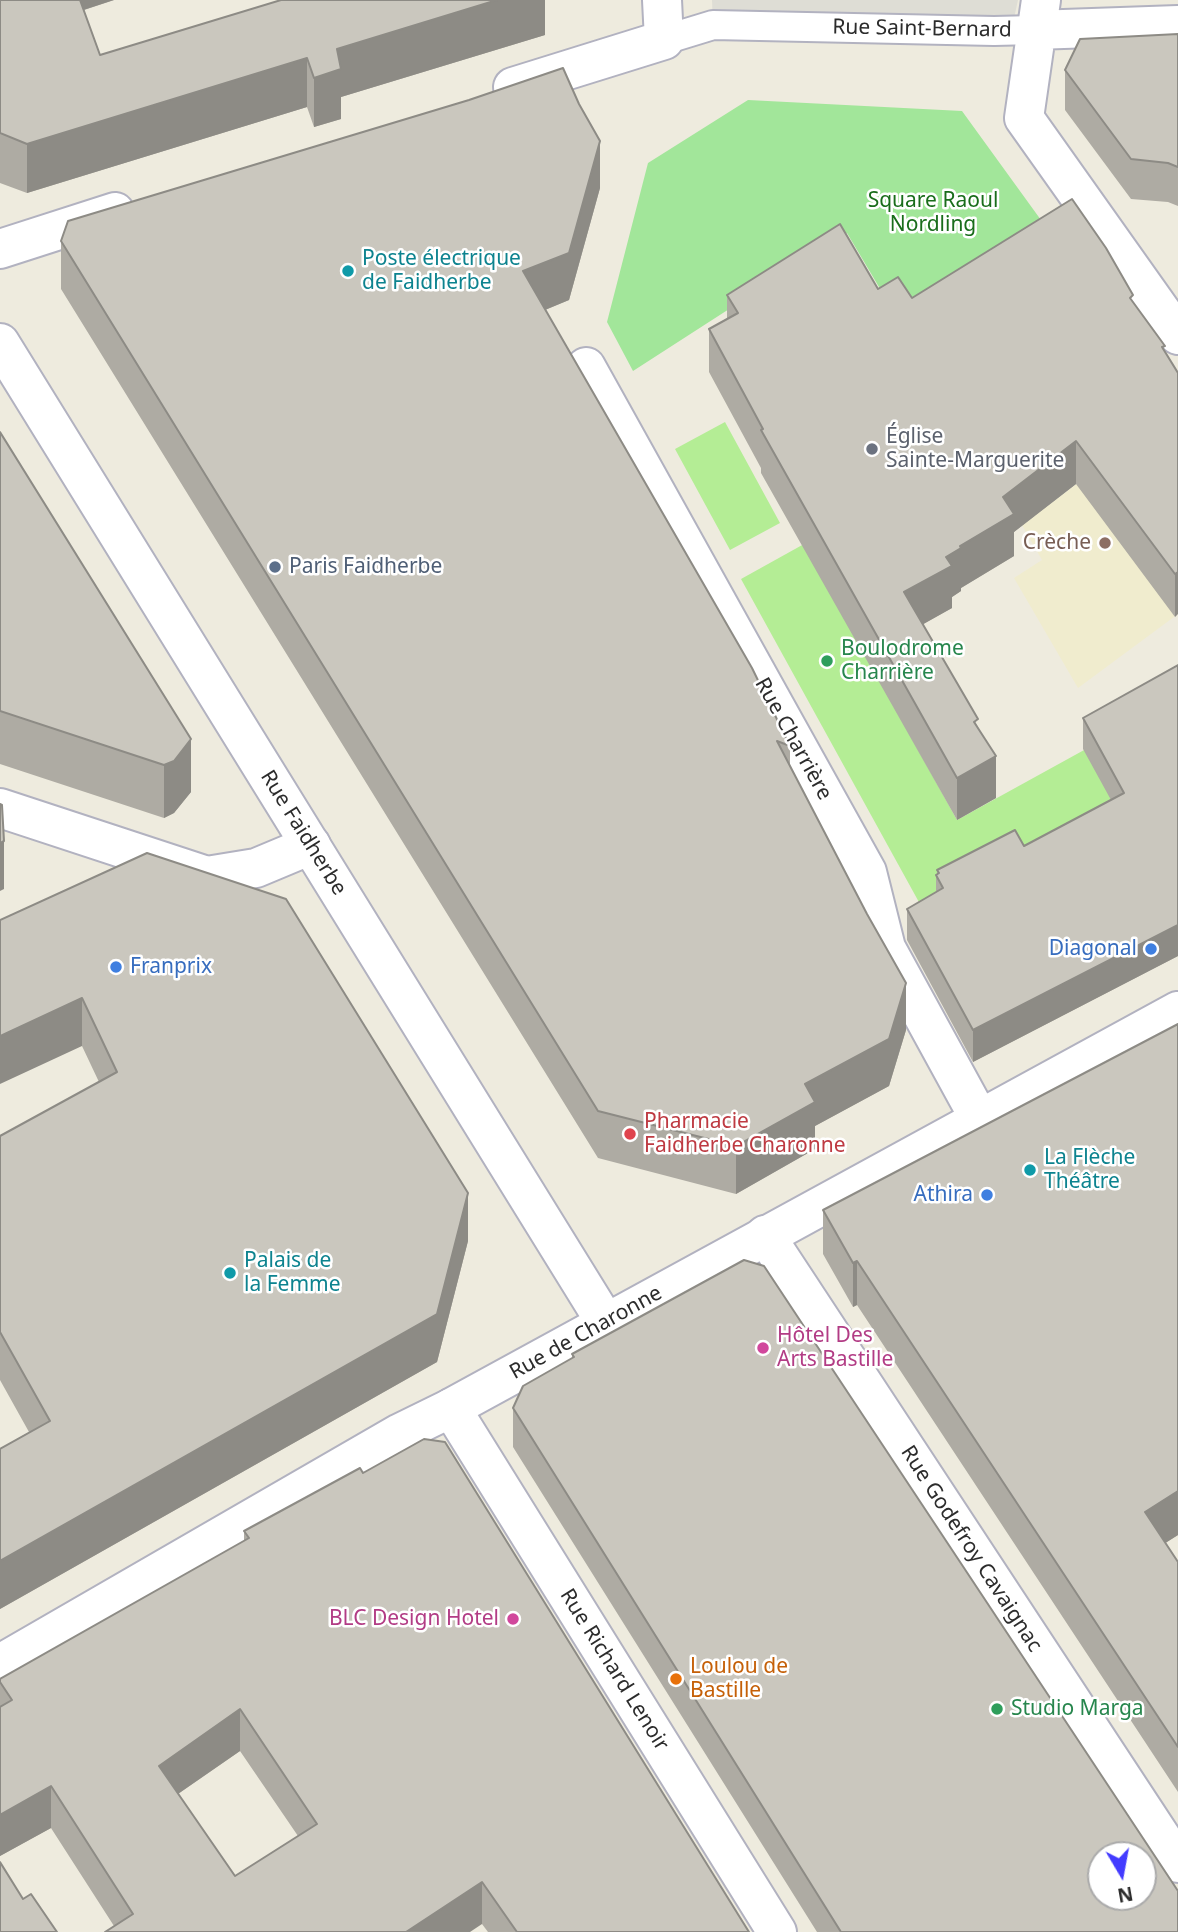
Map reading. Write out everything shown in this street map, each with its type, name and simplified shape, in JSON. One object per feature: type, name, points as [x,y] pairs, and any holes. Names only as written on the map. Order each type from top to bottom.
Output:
[{"type":"street","points":[[478,97],[664,40],[662,0]]},
{"type":"street","points":[[1038,15],[1178,25]]},
{"type":"street","name":"Rue Saint-Bernard","points":[[664,40],[713,25],[1002,32],[1038,15]]},
{"type":"street","name":"Rue Saint-Bernard","points":[[1038,15],[1024,118],[1178,335]]},
{"type":"street","points":[[0,249],[151,201]]},
{"type":"street","name":"Rue Faidherbe","points":[[0,343],[606,1323]]},
{"type":"street","name":"Rue Charrière","points":[[586,367],[867,872],[886,948],[979,1118]]},
{"type":"street","points":[[0,808],[207,876],[256,868],[311,845]]},
{"type":"street","points":[[107,884],[155,859]]},
{"type":"street","name":"Rue de Charonne","points":[[0,1664],[400,1433],[451,1408],[1178,1011]]},
{"type":"street","name":"Rue Godefroy Cavaignac","points":[[765,1235],[1178,1863]]},
{"type":"street","name":"Rue Richard Lenoir","points":[[451,1408],[777,1932]]},
{"type":"shaded area","points":[[712,0],[1018,0],[1011,32],[713,25]]},
{"type":"shaded area","name":"Crèche","points":[[1175,410],[1178,414],[1178,614],[1078,688],[1014,578],[1042,560],[1022,525]]},
{"type":"green space","name":"Square Raoul Nordling","points":[[748,100],[962,111],[1054,238],[898,319],[847,233],[633,371],[607,322],[648,163]]},
{"type":"green space","points":[[725,422],[780,523],[730,550],[675,449]]},
{"type":"green space","name":"Boulodrome Charrière","points":[[804,544],[957,820],[1095,744],[1128,805],[931,924],[741,579]]},
{"type":"building","points":[[0,0],[80,0],[100,55],[281,0],[497,0],[337,49],[341,69],[314,78],[307,58],[27,144],[0,133]]},
{"type":"building","points":[[1178,34],[1178,167],[1168,163],[1131,159],[1065,70],[1080,39]]},
{"type":"building","points":[[563,68],[600,141],[569,253],[523,271],[752,668],[790,746],[777,741],[906,983],[889,1039],[805,1084],[815,1102],[736,1146],[598,1111],[61,241],[68,221],[469,100]]},
{"type":"building","name":"Église Sainte-Marguerite","points":[[1072,199],[1106,248],[1133,295],[1130,298],[1165,346],[1162,347],[1178,373],[1178,572],[1175,574],[1076,441],[1003,497],[1014,514],[946,557],[952,566],[904,592],[978,719],[974,722],[996,756],[957,778],[761,430],[763,429],[709,329],[738,313],[727,295],[840,224],[878,289],[898,277],[912,298]]},
{"type":"building","points":[[0,432],[191,739],[174,761],[164,765],[0,711]]},
{"type":"building","points":[[1178,665],[1178,925],[973,1030],[907,909],[943,888],[936,875],[939,873],[937,870],[1015,830],[1024,846],[1124,793],[1083,718]]},
{"type":"building","points":[[0,804],[4,841],[0,843]]},
{"type":"building","name":"Palais de la Femme","points":[[147,853],[286,899],[468,1193],[437,1314],[0,1561],[0,1449],[50,1421],[0,1332],[0,1136],[117,1072],[82,998],[0,1036],[0,920]]},
{"type":"building","points":[[1178,1024],[1178,1491],[1145,1512],[1178,1562],[1178,1747],[857,1261],[853,1263],[823,1210]]},
{"type":"building","points":[[744,1260],[764,1266],[1145,1841],[1087,1841],[1087,1911],[1157,1911],[1157,1859],[1178,1891],[1178,1932],[841,1932],[513,1408],[523,1386],[574,1357],[572,1354]]},
{"type":"building","points":[[424,1439],[445,1442],[749,1932],[517,1932],[482,1882],[406,1932],[105,1932],[133,1914],[51,1786],[0,1815],[0,1707],[12,1700],[0,1679],[249,1538],[244,1531],[360,1468],[363,1473]],"holes":[[[240,1709],[317,1824],[235,1876],[159,1766]]]},
{"type":"building","points":[[0,1862],[23,1899],[31,1894],[57,1932],[0,1932]]},
{"type":"place","name":"Poste électrique de Faidherbe","points":[[348,271]]},
{"type":"place","name":"Église Sainte-Marguerite","points":[[872,449]]},
{"type":"place","name":"Crèche","points":[[1105,543]]},
{"type":"place","name":"Paris Faidherbe","points":[[275,567]]},
{"type":"place","name":"Boulodrome Charrière","points":[[827,661]]},
{"type":"place","name":"Diagonal","points":[[1151,949]]},
{"type":"place","name":"Franprix","points":[[116,967]]},
{"type":"place","name":"Pharmacie Faidherbe Charonne","points":[[630,1134]]},
{"type":"place","name":"La Flèche Théâtre","points":[[1030,1170]]},
{"type":"place","name":"Athira","points":[[987,1195]]},
{"type":"place","name":"Palais de la Femme","points":[[230,1273]]},
{"type":"place","name":"Hôtel Des Arts Bastille","points":[[763,1348]]},
{"type":"place","name":"BLC Design Hotel","points":[[513,1619]]},
{"type":"place","name":"Loulou de Bastille","points":[[676,1679]]},
{"type":"place","name":"Studio Marga","points":[[997,1709]]}]
